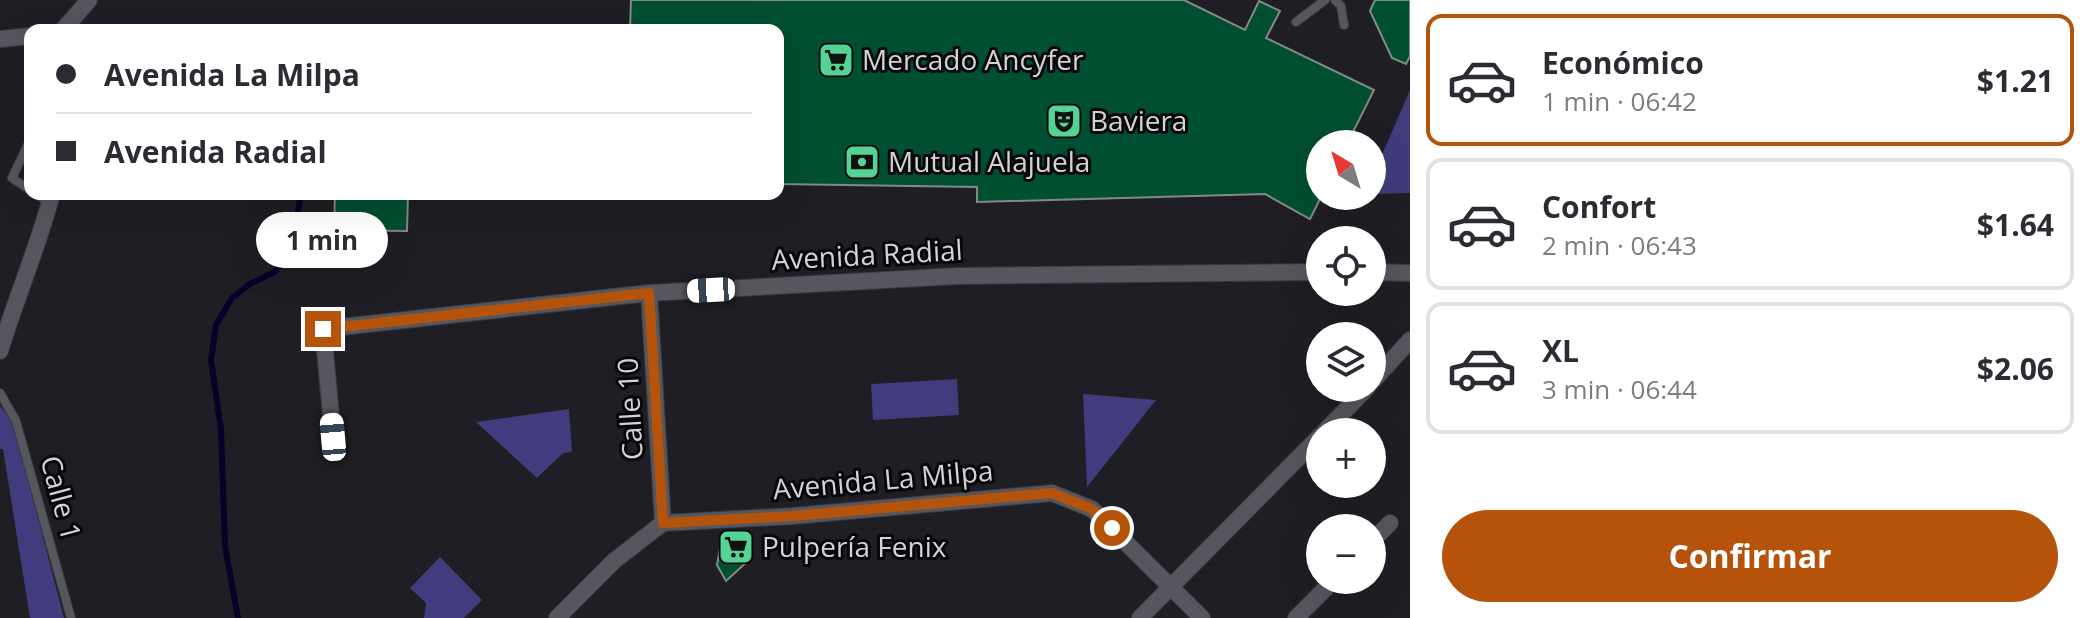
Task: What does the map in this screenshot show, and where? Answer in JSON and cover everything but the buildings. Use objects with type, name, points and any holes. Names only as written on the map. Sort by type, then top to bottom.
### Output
[{"type":"street","points":[[68,24],[89,0]]},
{"type":"street","points":[[0,39],[24,37]]},
{"type":"street","points":[[0,351],[45,200]]},
{"type":"street","name":"Avenida Radial","points":[[333,437],[323,329],[649,293],[958,276],[1306,272]]},
{"type":"street","points":[[1386,272],[1410,273]]},
{"type":"street","name":"Calle 10","points":[[649,293],[663,523]]},
{"type":"street","points":[[1386,367],[1410,340]]},
{"type":"street","points":[[1338,418],[1353,402]]},
{"type":"street","points":[[1140,618],[1306,450]]},
{"type":"street","name":"Avenida La Milpa","points":[[663,523],[793,516],[1052,493],[1092,509],[1202,618]]},
{"type":"street","points":[[557,618],[614,561],[663,523]]},
{"type":"street","points":[[1386,527],[1390,523]]},
{"type":"street","points":[[1296,618],[1320,594]]},
{"type":"lane","points":[[1296,22],[1325,0]]},
{"type":"lane","points":[[1335,0],[1341,6],[1344,25]]},
{"type":"lane","points":[[24,153],[12,178],[24,186]]},
{"type":"lane","name":"Calle 1","points":[[0,393],[16,421],[71,618]]},
{"type":"shaded area","points":[[1410,90],[1410,193],[1386,194],[1386,146]]},
{"type":"shaded area","points":[[957,379],[959,415],[873,420],[871,384]]},
{"type":"shaded area","points":[[1083,394],[1156,400],[1087,487]]},
{"type":"shaded area","points":[[0,406],[13,422],[64,618],[30,618],[3,449],[0,449]]},
{"type":"shaded area","points":[[569,409],[572,452],[563,453],[537,478],[476,422]]},
{"type":"shaded area","points":[[440,557],[482,600],[464,618],[424,618],[426,603],[410,588]]},
{"type":"waterway","points":[[238,618],[225,546],[221,429],[211,360],[216,325],[232,298],[250,284],[276,271],[292,245],[300,200]]},
{"type":"place","name":"Mercado Ancyfer","points":[[836,60]]},
{"type":"place","name":"Baviera","points":[[1064,121]]},
{"type":"place","name":"Mutual Alajuela","points":[[862,162]]},
{"type":"place","name":"Pulpería Fenix","points":[[736,547]]},
{"type":"route","points":[[323,329],[649,293],[663,523],[793,516],[1052,493],[1092,509],[1112,528]]}]
